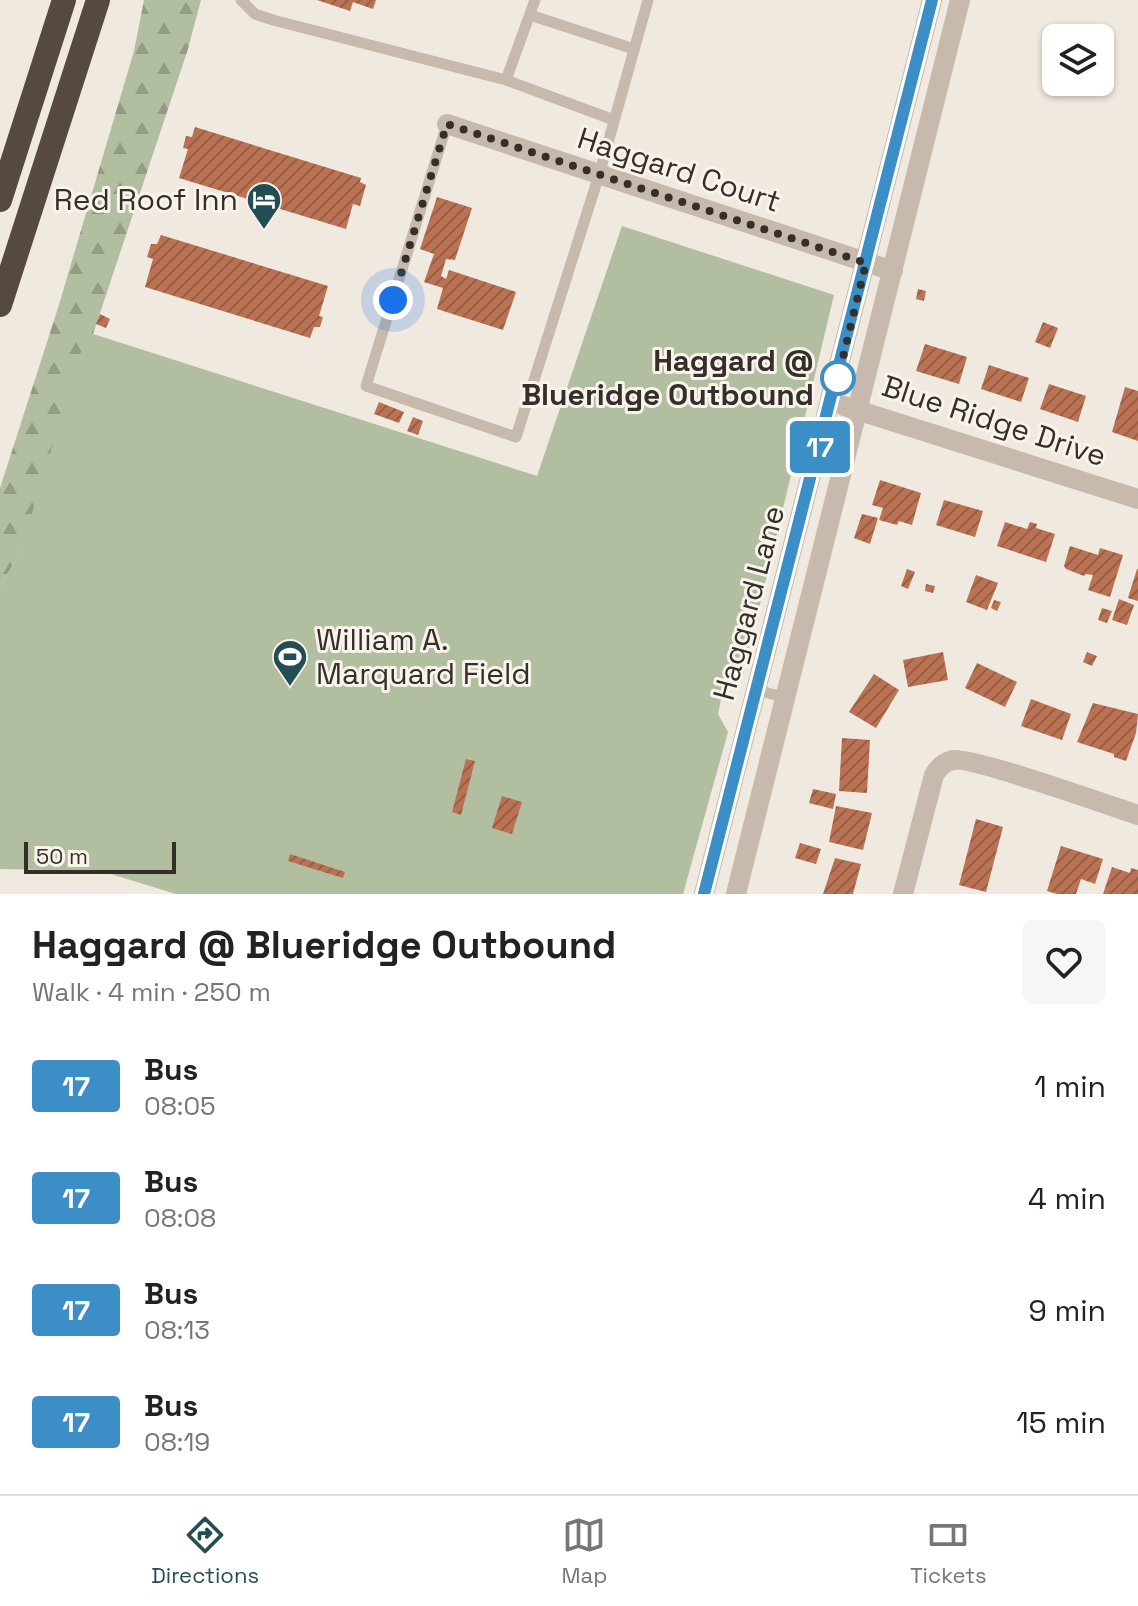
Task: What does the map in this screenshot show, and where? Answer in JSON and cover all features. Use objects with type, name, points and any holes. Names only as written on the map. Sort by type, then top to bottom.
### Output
[{"type":"highway","points":[[0,200],[64,0]]},
{"type":"highway","points":[[0,305],[98,0]]},
{"type":"street","name":"Haggard Lane","points":[[704,894],[932,0]]},
{"type":"street","name":"Haggard Lane","points":[[736,894],[960,0]]},
{"type":"street","name":"Haggard Court","points":[[447,124],[893,271]]},
{"type":"street","name":"Blue Ridge Drive","points":[[831,404],[858,409],[1138,499]]},
{"type":"street","points":[[903,894],[934,775],[953,760],[990,768],[1138,815]]},
{"type":"lane","points":[[241,0],[255,14],[273,20],[506,80],[614,120]]},
{"type":"lane","points":[[506,80],[535,0]]},
{"type":"lane","points":[[447,124],[366,386],[516,437],[599,175],[648,0]]},
{"type":"lane","points":[[530,15],[634,49]]},
{"type":"lane","points":[[913,77],[940,84]]},
{"type":"lane","points":[[800,525],[827,532]]},
{"type":"lane","points":[[757,690],[786,698]]},
{"type":"green space","points":[[144,0],[201,0],[188,49],[19,556],[0,585],[0,488],[58,308],[134,51]]},
{"type":"green space","points":[[622,226],[834,295],[742,680],[723,690],[718,714],[728,732],[683,894],[176,894],[101,871],[0,869],[0,585],[19,556],[87,332],[537,476]]},
{"type":"building","points":[[317,0],[376,0],[373,9],[353,2],[350,11]]},
{"type":"building","points":[[195,127],[361,178],[360,182],[366,185],[360,206],[353,204],[346,229],[179,178],[188,149],[183,148],[186,136],[192,137]]},
{"type":"building","points":[[437,197],[472,208],[455,260],[446,259],[441,276],[446,279],[449,270],[516,292],[503,330],[437,309],[443,288],[424,282],[434,254],[420,249]]},
{"type":"building","points":[[161,235],[328,286],[319,316],[323,317],[320,327],[314,327],[310,338],[145,287],[153,259],[147,257],[151,244],[157,244]]},
{"type":"building","points":[[918,289],[926,291],[924,301],[916,299]]},
{"type":"building","points":[[100,314],[110,319],[106,328],[96,324]]},
{"type":"building","points":[[1043,322],[1058,328],[1050,348],[1035,342]]},
{"type":"building","points":[[925,344],[967,357],[959,384],[916,371]]},
{"type":"building","points":[[989,365],[1029,378],[1021,402],[981,389]]},
{"type":"building","points":[[1049,384],[1086,396],[1078,422],[1040,409]]},
{"type":"building","points":[[1125,387],[1138,391],[1138,441],[1112,432]]},
{"type":"building","points":[[379,402],[404,412],[399,423],[374,414]]},
{"type":"building","points":[[413,417],[423,421],[418,435],[407,431]]},
{"type":"building","points":[[880,480],[921,493],[912,525],[879,520],[883,508],[872,505]]},
{"type":"building","points":[[944,500],[983,511],[975,537],[936,525]]},
{"type":"building","points":[[862,514],[878,518],[870,544],[854,538]]},
{"type":"building","points":[[1005,522],[1027,529],[1030,522],[1037,524],[1036,528],[1055,534],[1046,562],[997,546]]},
{"type":"building","points":[[1070,546],[1098,555],[1100,548],[1123,555],[1110,597],[1088,590],[1093,575],[1084,576],[1066,569],[1064,566]]},
{"type":"building","points":[[907,569],[915,572],[908,589],[901,586]]},
{"type":"building","points":[[1138,569],[1138,601],[1128,598]]},
{"type":"building","points":[[976,575],[998,583],[987,610],[966,602]]},
{"type":"building","points":[[926,584],[935,586],[933,593],[925,591]]},
{"type":"building","points":[[1119,599],[1134,605],[1127,625],[1112,620]]},
{"type":"building","points":[[994,600],[1001,602],[997,611],[991,608]]},
{"type":"building","points":[[1102,608],[1112,611],[1107,623],[1098,620]]},
{"type":"building","points":[[943,652],[948,680],[908,687],[903,660]]},
{"type":"building","points":[[1087,652],[1097,656],[1092,666],[1083,662]]},
{"type":"building","points":[[977,663],[1017,682],[1005,707],[965,688]]},
{"type":"building","points":[[874,674],[899,690],[876,728],[849,712]]},
{"type":"building","points":[[1031,699],[1071,714],[1062,740],[1021,726]]},
{"type":"building","points":[[1093,703],[1138,714],[1136,733],[1126,761],[1077,742]]},
{"type":"building","points":[[842,738],[870,740],[867,793],[839,791]]},
{"type":"building","points":[[466,759],[475,761],[461,815],[452,812]]},
{"type":"building","points":[[813,789],[836,794],[833,809],[809,803]]},
{"type":"building","points":[[502,796],[522,802],[512,834],[492,828]]},
{"type":"building","points":[[836,806],[872,813],[863,850],[829,842]]},
{"type":"building","points":[[976,819],[1003,827],[986,892],[959,885]]},
{"type":"building","points":[[800,843],[821,849],[816,864],[795,858]]},
{"type":"building","points":[[1061,846],[1103,859],[1095,884],[1081,879],[1076,894],[1047,891]]},
{"type":"building","points":[[290,854],[345,872],[343,878],[288,861]]},
{"type":"building","points":[[835,858],[861,864],[853,894],[823,894]]},
{"type":"building","points":[[1112,867],[1130,873],[1131,868],[1138,870],[1138,894],[1103,894]]},
{"type":"bus line","name":"17","points":[[704,894],[932,0]]},
{"type":"place","name":"Red Roof Inn","points":[[264,231]]},
{"type":"place","name":"Haggard @ Blueridge Outbound","points":[[838,378]]},
{"type":"place","name":"William A. Marquard Field","points":[[290,688]]},
{"type":"route","points":[[393,300],[447,124],[866,263],[838,378]]}]
